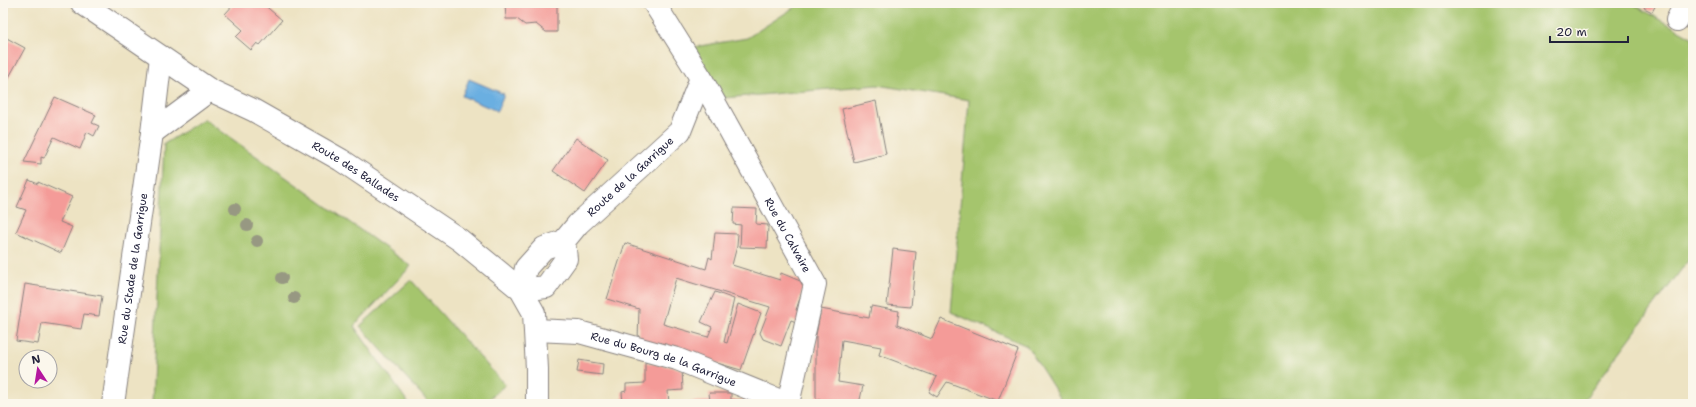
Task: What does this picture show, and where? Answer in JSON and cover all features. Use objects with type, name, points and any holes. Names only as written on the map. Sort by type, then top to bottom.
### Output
[{"type":"street","name":"Route des Ballades","points":[[82,3],[210,90],[254,110],[341,160],[460,240],[521,290],[534,313],[537,404]]},
{"type":"street","points":[[654,3],[702,78]]},
{"type":"street","name":"Rue du Stade de la Garrigue","points":[[113,404],[152,133],[161,57]]},
{"type":"street","name":"Route de la Garrigue","points":[[521,290],[546,288],[566,259],[564,241],[578,224],[680,131],[702,78]]},
{"type":"street","name":"Rue du Calvaire","points":[[702,78],[815,284],[788,404]]},
{"type":"street","points":[[152,133],[210,90]]},
{"type":"street","name":"Rue du Bourg de la Garrigue","points":[[535,330],[580,332],[677,359],[788,404]]},
{"type":"green space","points":[[801,3],[1631,3],[1693,38],[1693,254],[1581,404],[1064,404],[1027,346],[951,312],[969,100],[877,85],[724,98],[694,47],[747,38]]},
{"type":"green space","points":[[204,119],[411,266],[354,326],[409,404],[152,404],[164,144]]},
{"type":"green space","points":[[411,280],[505,385],[483,404],[430,404],[360,326]]},
{"type":"water","points":[[469,79],[504,94],[497,111],[462,96]]},
{"type":"building","points":[[235,3],[262,3],[282,20],[260,45],[257,43],[251,50],[236,37],[243,30],[225,14]]},
{"type":"building","points":[[505,3],[557,3],[557,32],[546,32],[536,24],[525,25],[517,19],[506,19]]},
{"type":"building","points":[[1647,3],[1657,3],[1652,12],[1644,8]]},
{"type":"building","points":[[3,36],[25,48],[8,79],[3,76]]},
{"type":"building","points":[[55,97],[96,115],[92,123],[99,126],[94,136],[87,132],[80,149],[54,137],[44,158],[41,157],[41,164],[24,162]]},
{"type":"building","points":[[876,101],[886,154],[854,162],[842,109]]},
{"type":"building","points":[[576,138],[608,160],[585,193],[553,171]]},
{"type":"building","points":[[29,180],[38,184],[38,182],[72,197],[60,222],[72,227],[61,253],[16,232],[26,210],[17,207]]},
{"type":"building","points":[[734,208],[757,209],[756,224],[768,225],[767,248],[740,247],[741,225],[733,224]]},
{"type":"building","points":[[715,233],[738,234],[737,246],[732,265],[780,280],[781,273],[805,283],[796,310],[803,313],[801,324],[791,320],[781,346],[763,339],[760,333],[770,307],[676,278],[663,324],[708,337],[712,327],[701,322],[715,292],[734,299],[724,342],[727,343],[738,304],[761,313],[741,370],[638,340],[639,309],[607,299],[625,243],[706,269],[709,257],[712,259]]},
{"type":"building","points":[[893,249],[916,252],[911,307],[887,305]]},
{"type":"building","points":[[25,284],[102,296],[99,316],[84,314],[81,329],[42,323],[38,344],[16,341]]},
{"type":"building","points":[[871,306],[899,311],[897,325],[932,339],[941,319],[1018,350],[998,401],[947,382],[937,397],[929,392],[937,377],[879,355],[881,347],[842,340],[838,382],[863,386],[859,404],[838,404],[816,398],[816,335],[821,309],[869,318]]},
{"type":"building","points":[[579,360],[603,364],[602,375],[577,372]]},
{"type":"building","points":[[645,362],[682,369],[683,390],[668,391],[669,404],[623,404],[622,392],[626,391],[626,384],[645,383]]},
{"type":"building","points":[[709,393],[731,393],[731,400],[748,400],[748,404],[690,404],[690,402],[710,401]]}]
